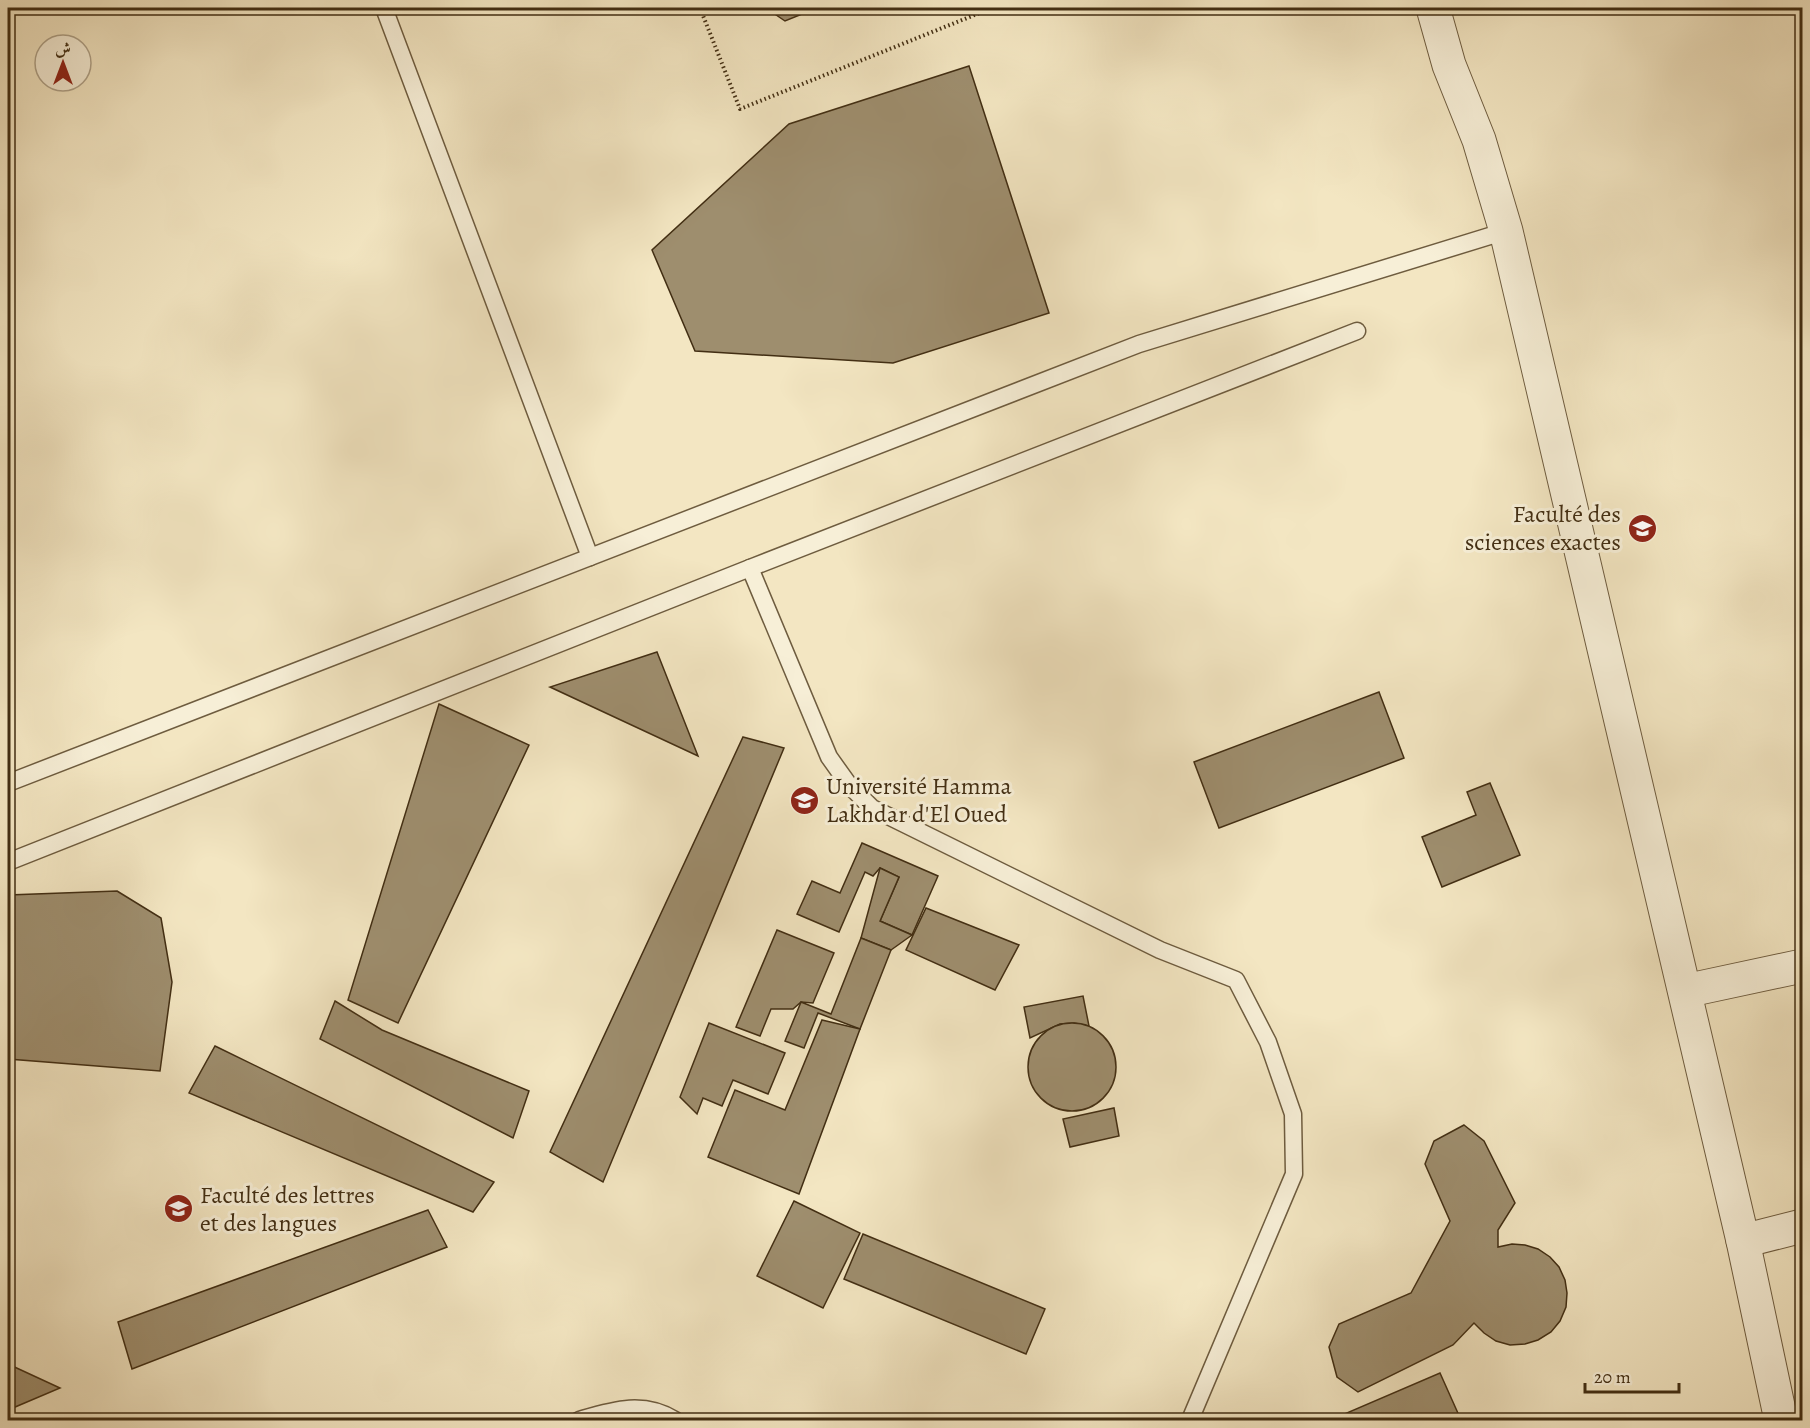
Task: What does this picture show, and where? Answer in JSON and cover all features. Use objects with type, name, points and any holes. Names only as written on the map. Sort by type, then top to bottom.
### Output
[{"type":"street","points":[[1410,8],[1449,65]]},
{"type":"street","points":[[1433,8],[1449,65],[1479,140],[1506,231],[1743,1241],[1780,1420]]},
{"type":"street","points":[[1685,991],[1803,966]]},
{"type":"street","points":[[1743,1241],[1803,1226]]},
{"type":"lane","points":[[384,8],[590,557]]},
{"type":"lane","points":[[8,783],[1139,344],[1506,231]]},
{"type":"lane","points":[[8,862],[1357,331]]},
{"type":"lane","points":[[750,568],[829,757],[849,785],[872,808],[1160,950],[1236,980],[1268,1042],[1293,1114],[1294,1174],[1190,1420]]},
{"type":"lane","points":[[579,1420],[632,1407],[661,1412],[675,1420]]},
{"type":"path","points":[[700,8],[740,108],[992,8]]},
{"type":"building","points":[[766,8],[817,8],[785,21]]},
{"type":"building","points":[[969,66],[1049,313],[893,363],[695,351],[652,250],[789,124]]},
{"type":"building","points":[[657,652],[698,756],[550,687]]},
{"type":"building","points":[[1379,692],[1404,758],[1219,828],[1194,762]]},
{"type":"building","points":[[439,704],[529,745],[398,1023],[348,1000]]},
{"type":"building","points":[[743,737],[784,748],[603,1182],[550,1152]]},
{"type":"building","points":[[1490,783],[1520,855],[1442,887],[1422,837],[1476,815],[1467,792]]},
{"type":"building","points":[[862,843],[938,876],[912,935],[880,921],[899,877],[880,868],[873,876],[865,872],[839,932],[797,914],[812,881],[840,893]]},
{"type":"building","points":[[880,868],[899,877],[880,921],[912,935],[891,950],[861,938]]},
{"type":"building","points":[[117,891],[161,918],[172,982],[160,1071],[8,1059],[8,895]]},
{"type":"building","points":[[926,908],[1019,945],[995,990],[906,950]]},
{"type":"building","points":[[777,930],[834,953],[813,1003],[801,1002],[793,1009],[771,1009],[760,1036],[736,1027]]},
{"type":"building","points":[[861,938],[891,950],[860,1029],[818,1013],[804,1048],[785,1041],[801,1002],[831,1014]]},
{"type":"building","points":[[1083,996],[1089,1026],[1074,1023],[1060,1024],[1030,1038],[1024,1007]]},
{"type":"building","points":[[335,1001],[382,1030],[529,1091],[513,1138],[320,1039]]},
{"type":"building","points":[[822,1020],[860,1029],[799,1194],[708,1157],[735,1090],[785,1110]]},
{"type":"building","points":[[709,1023],[785,1053],[768,1094],[733,1080],[722,1106],[703,1098],[697,1114],[680,1097]]},
{"type":"building","points":[[1072,1023],[1097,1030],[1109,1042],[1116,1067],[1109,1092],[1097,1104],[1072,1111],[1047,1104],[1035,1092],[1028,1067],[1035,1042],[1047,1030]]},
{"type":"building","points":[[215,1046],[494,1182],[473,1212],[189,1093]]},
{"type":"building","points":[[1114,1108],[1119,1136],[1070,1147],[1063,1119]]},
{"type":"building","points":[[1464,1125],[1484,1141],[1515,1203],[1498,1230],[1498,1247],[1512,1244],[1525,1245],[1538,1249],[1550,1257],[1559,1267],[1565,1280],[1566,1307],[1560,1321],[1551,1332],[1538,1340],[1525,1344],[1510,1345],[1496,1341],[1474,1323],[1453,1345],[1358,1392],[1337,1377],[1329,1347],[1339,1324],[1411,1293],[1450,1221],[1425,1164],[1434,1141]]},
{"type":"building","points":[[794,1201],[860,1233],[823,1308],[757,1276]]},
{"type":"building","points":[[428,1210],[447,1247],[132,1369],[118,1322]]},
{"type":"building","points":[[863,1234],[1045,1309],[1026,1354],[844,1279]]},
{"type":"building","points":[[8,1364],[60,1388],[8,1410]]},
{"type":"building","points":[[1440,1373],[1461,1420],[1345,1420],[1342,1415]]},
{"type":"place","name":"Faculté des sciences exactes","points":[[1642,528]]},
{"type":"place","name":"Université Hamma Lakhdar d'El Oued","points":[[805,800]]},
{"type":"place","name":"Faculté des lettres et des langues","points":[[179,1209]]}]
